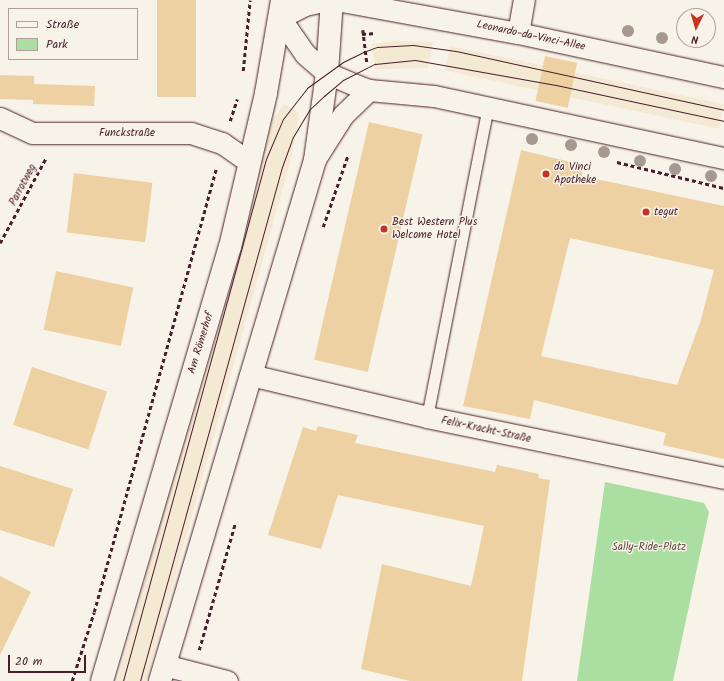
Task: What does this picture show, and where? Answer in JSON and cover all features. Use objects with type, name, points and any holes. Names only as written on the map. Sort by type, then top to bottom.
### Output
[{"type":"main road","points":[[162,673],[314,160],[327,73],[332,0]]},
{"type":"main road","name":"Am Römerhof","points":[[102,681],[230,247],[266,93],[281,9]]},
{"type":"street","points":[[328,0],[281,9],[305,54],[327,73],[369,90],[414,93],[488,107],[724,158]]},
{"type":"street","name":"Leonardo-da-Vinci-Allee","points":[[336,0],[518,33],[724,77]]},
{"type":"street","points":[[518,33],[524,0]]},
{"type":"street","points":[[314,160],[343,115],[369,90]]},
{"type":"street","name":"Funckstraße","points":[[0,118],[32,132],[60,134],[191,133],[222,144],[249,162]]},
{"type":"street","name":"Felix-Kracht-Straße","points":[[250,375],[426,417],[724,478]]},
{"type":"street","points":[[162,673],[227,681]]},
{"type":"lane","points":[[426,417],[488,107]]},
{"type":"path","points":[[243,73],[250,0]]},
{"type":"path","points":[[72,681],[94,612],[200,235],[222,144],[239,95]]},
{"type":"path","name":"Parrotweg","points":[[0,243],[60,134]]},
{"type":"shaded area","points":[[396,41],[433,42],[428,68],[375,69],[372,44]]},
{"type":"shaded area","points":[[450,46],[724,104],[719,129],[445,70]]},
{"type":"shaded area","points":[[284,104],[299,113],[293,151],[146,681],[117,681],[259,167],[273,120]]},
{"type":"green space","name":"Sally-Ride-Platz","points":[[605,482],[704,503],[709,512],[673,681],[577,681]]},
{"type":"building","points":[[157,0],[196,0],[196,97],[157,97]]},
{"type":"building","points":[[545,56],[577,63],[568,108],[535,101]]},
{"type":"building","points":[[0,75],[34,76],[34,84],[95,86],[94,106],[33,104],[33,100],[0,99]]},
{"type":"building","points":[[369,122],[423,134],[368,372],[314,360]]},
{"type":"building","points":[[521,150],[583,165],[582,176],[724,206],[724,459],[663,445],[666,433],[534,400],[530,419],[463,406]],"holes":[[[570,238],[714,270],[700,323],[677,385],[541,356]]]},
{"type":"building","points":[[74,173],[152,183],[145,242],[67,233]]},
{"type":"building","points":[[56,271],[133,287],[121,346],[44,330]]},
{"type":"building","points":[[32,367],[107,391],[88,449],[13,425]]},
{"type":"building","points":[[318,426],[358,435],[355,443],[495,472],[497,465],[539,474],[538,478],[550,480],[522,681],[410,681],[361,669],[382,564],[471,586],[484,526],[338,495],[321,549],[268,535],[303,427],[316,431]]},
{"type":"building","points":[[0,466],[73,489],[54,547],[0,530]]},
{"type":"building","points":[[0,576],[31,592],[0,655]]},
{"type":"tram line","points":[[123,681],[266,159],[283,119],[307,88],[343,62],[366,51],[377,47],[413,45],[456,51],[724,110]]},
{"type":"tram line","points":[[140,681],[282,167],[293,137],[309,110],[343,80],[375,64],[415,60],[556,85],[724,121]]},
{"type":"place","name":"da Vinci Apotheke","points":[[546,174]]},
{"type":"place","name":"tegut","points":[[646,212]]},
{"type":"place","name":"Best Western Plus Welcome Hotel","points":[[384,229]]}]
